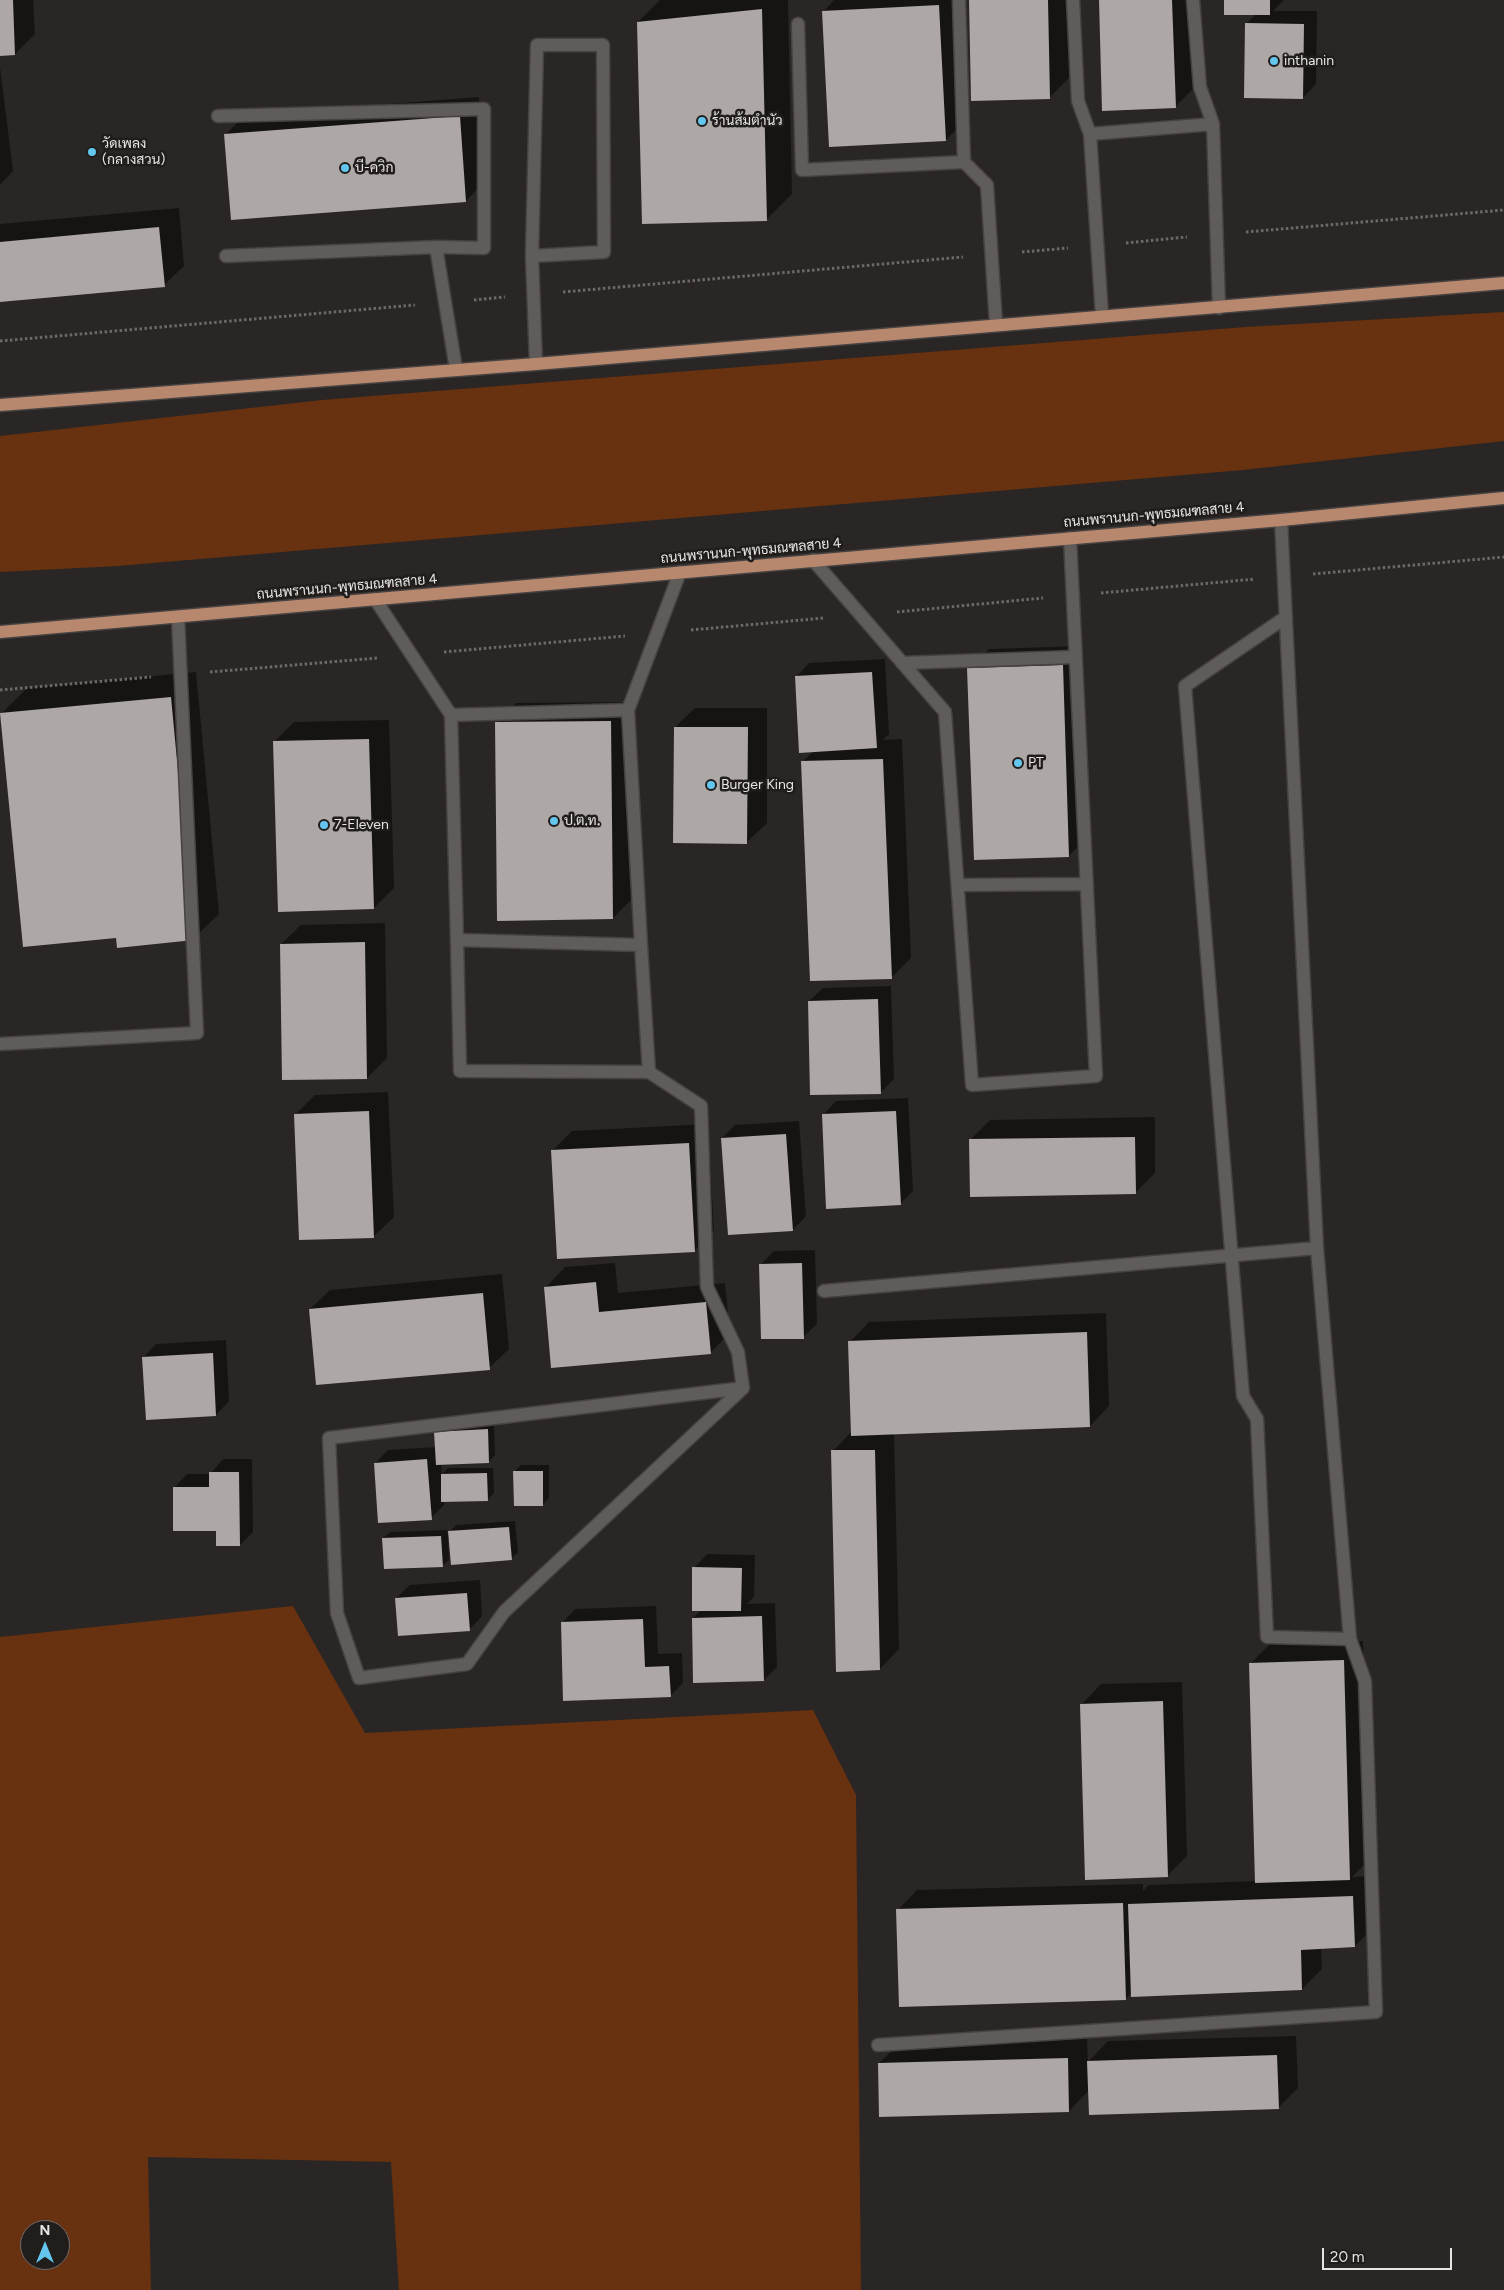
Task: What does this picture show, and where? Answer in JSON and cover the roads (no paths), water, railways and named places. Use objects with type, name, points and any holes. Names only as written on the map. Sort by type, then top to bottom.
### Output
[{"type":"main road","points":[[0,405],[536,364],[996,324],[1219,308],[1504,283]]},
{"type":"main road","name":"ถนนพรานนก-พุทธมณฑลสาย 4","points":[[0,632],[1281,520],[1504,498]]},
{"type":"street","points":[[959,0],[964,162],[986,185],[996,324]]},
{"type":"street","points":[[1073,0],[1078,101],[1090,134],[1102,316]]},
{"type":"street","points":[[1193,0],[1200,87],[1213,124],[1219,308]]},
{"type":"street","points":[[798,24],[802,170],[964,162]]},
{"type":"street","points":[[532,256],[604,252],[603,45],[537,45],[532,256],[536,364]]},
{"type":"street","points":[[218,116],[484,109],[484,248],[436,247],[226,256]]},
{"type":"street","points":[[1090,134],[1213,124]]},
{"type":"street","points":[[436,247],[456,369]]},
{"type":"street","points":[[878,2045],[1376,2012],[1364,1680],[1350,1639],[1317,1248],[1281,520]]},
{"type":"street","points":[[813,560],[945,712],[972,1085],[1096,1076],[1070,538]]},
{"type":"street","points":[[649,1072],[628,710],[680,572]]},
{"type":"street","points":[[375,599],[451,714],[460,1071],[649,1072],[701,1106],[707,1287],[738,1352],[742,1388]]},
{"type":"street","points":[[0,1044],[197,1033],[178,617]]},
{"type":"street","points":[[1286,617],[1185,686],[1242,1396],[1257,1419],[1266,1636],[1350,1639]]},
{"type":"street","points":[[902,662],[1075,657]]},
{"type":"street","points":[[451,714],[628,710]]},
{"type":"street","points":[[958,886],[1087,884]]},
{"type":"street","points":[[457,940],[641,945]]},
{"type":"street","points":[[824,1291],[1317,1248]]},
{"type":"street","points":[[742,1388],[504,1612],[468,1664],[359,1678],[337,1614],[329,1438],[742,1388]]},
{"type":"place","name":"inthanin","points":[[1274,61]]},
{"type":"place","name":"ร้านส้มตำนัว","points":[[702,121]]},
{"type":"place","name":"วัดเพลง (กลางสวน)","points":[[92,152]]},
{"type":"place","name":"บี-ควิก","points":[[345,168]]},
{"type":"place","name":"PT","points":[[1018,763]]},
{"type":"place","name":"Burger King","points":[[711,785]]},
{"type":"place","name":"ป.ต.ท.","points":[[554,821]]},
{"type":"place","name":"7-Eleven","points":[[324,825]]}]
